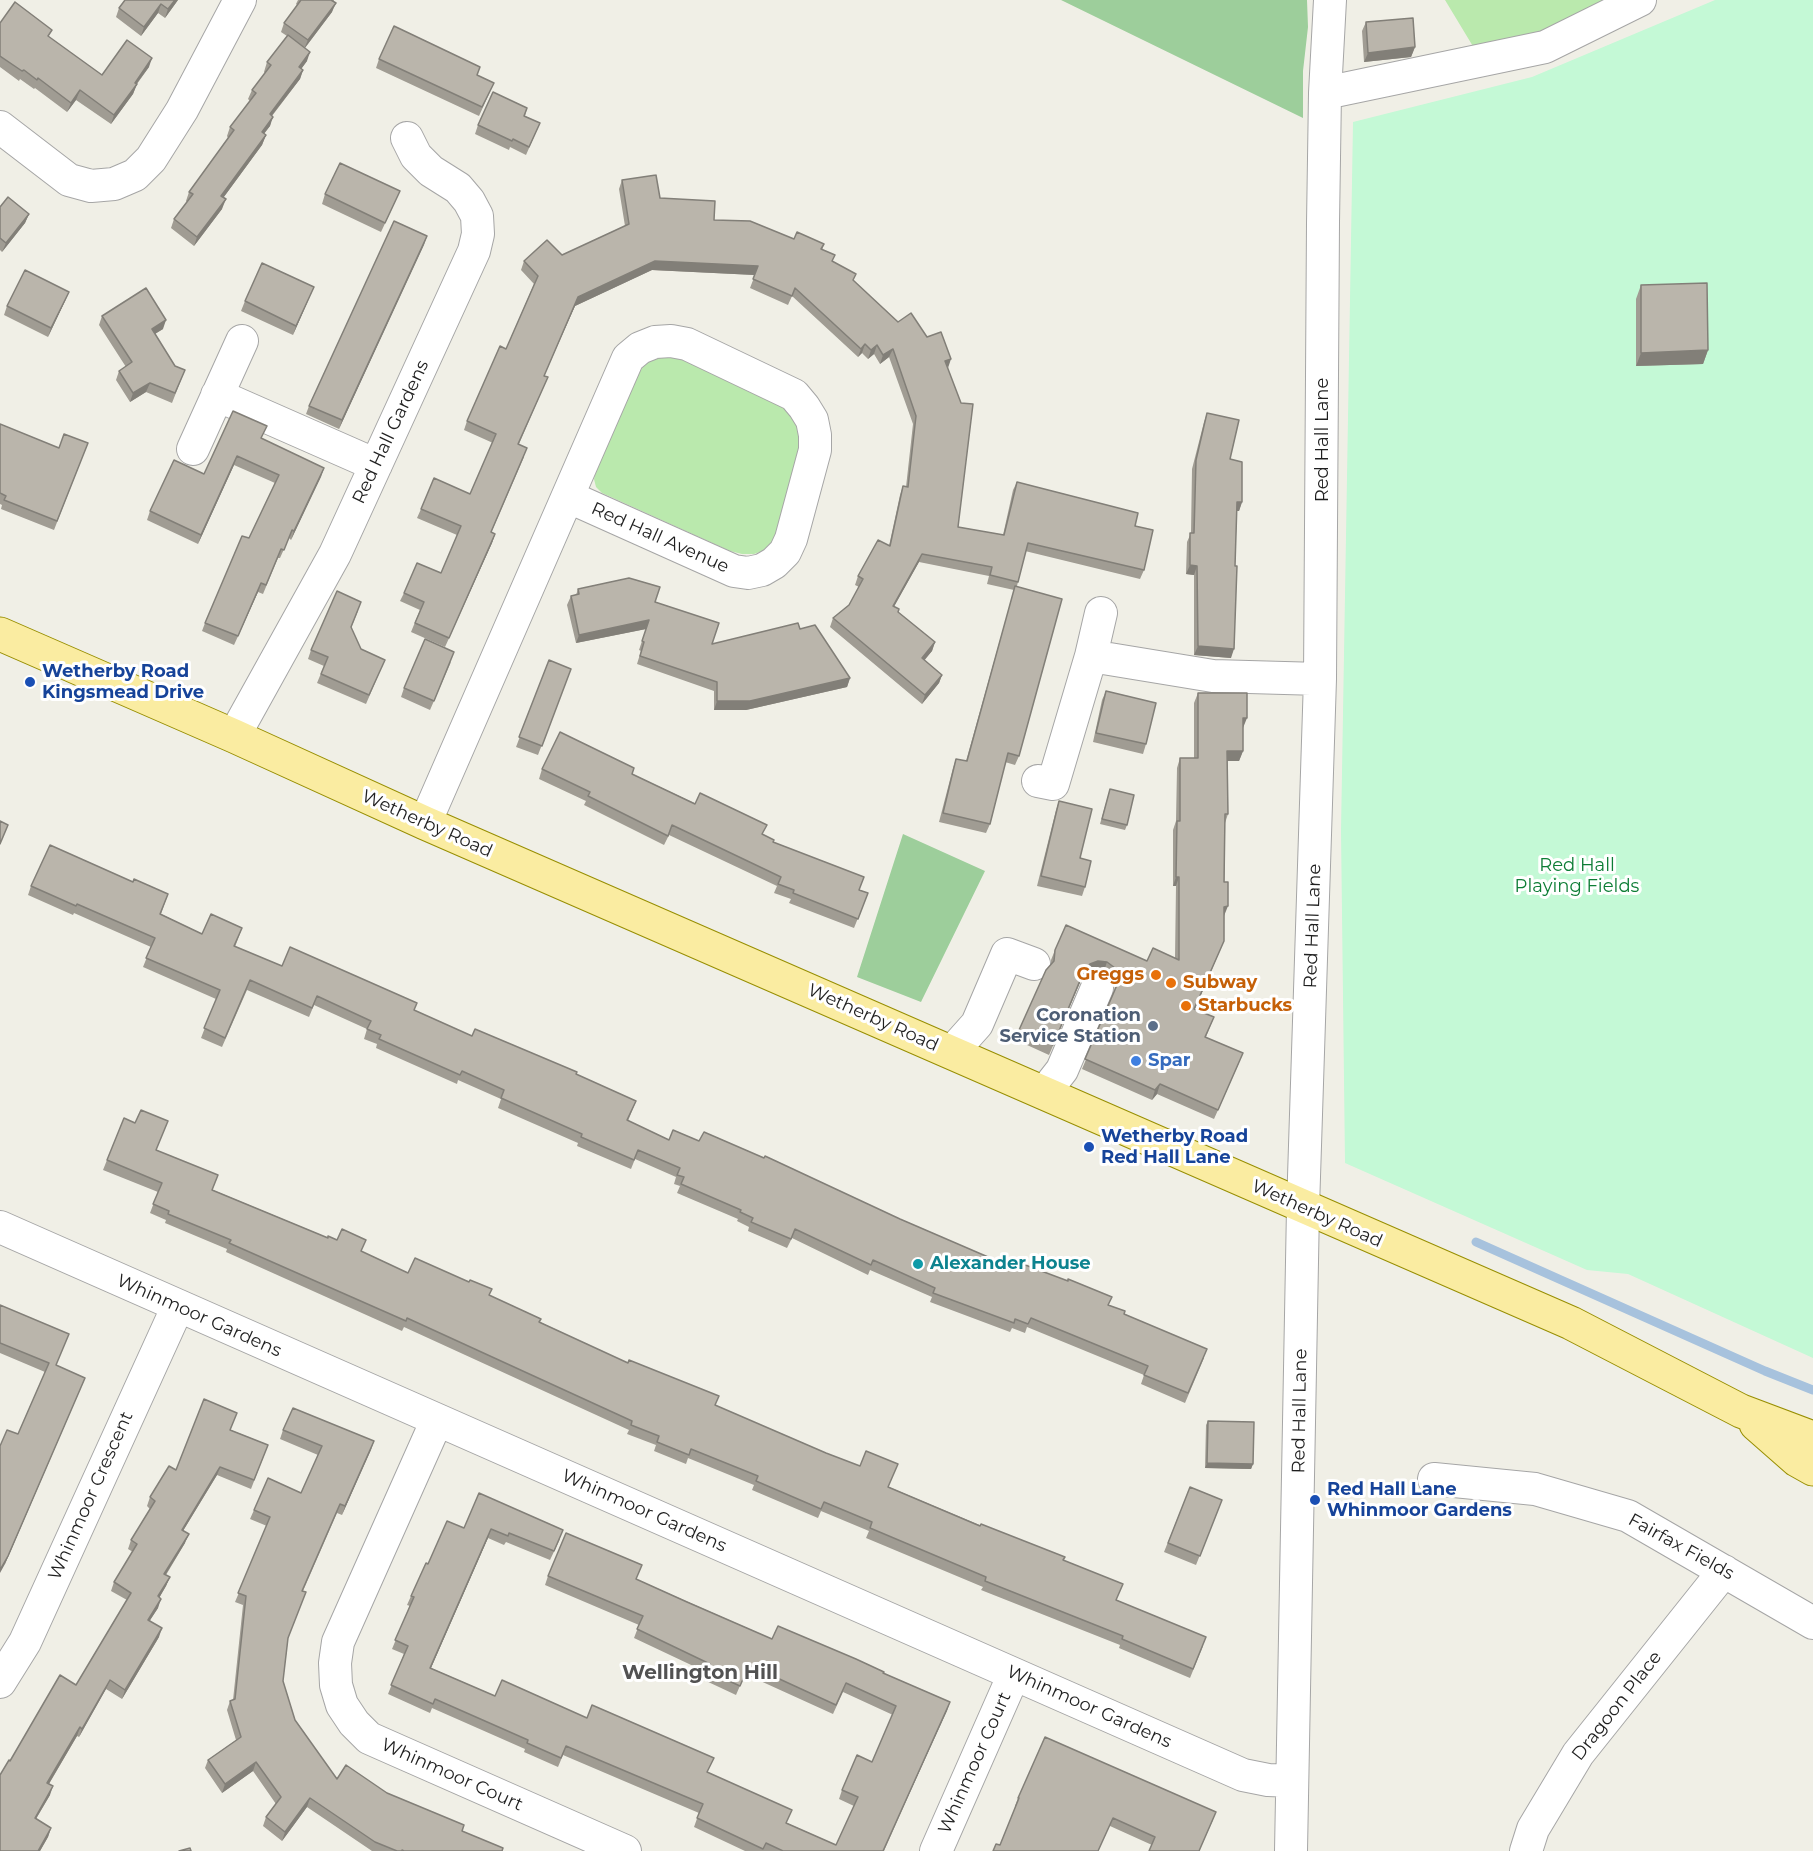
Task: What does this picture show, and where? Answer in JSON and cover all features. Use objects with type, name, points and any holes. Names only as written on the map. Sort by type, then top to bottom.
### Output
[{"type":"main road","name":"Wetherby Road","points":[[0,634],[234,736],[425,823],[1571,1323],[1741,1411],[1813,1438]]},
{"type":"main road","name":"Wetherby Road","points":[[1741,1411],[1797,1460],[1813,1469]]},
{"type":"street","points":[[0,127],[69,180],[91,186],[114,184],[135,175],[151,159],[182,110],[240,0]]},
{"type":"street","name":"Red Hall Lane","points":[[1291,1851],[1303,1208],[1320,679],[1325,93],[1330,0]]},
{"type":"street","points":[[1325,93],[1545,47],[1640,0]]},
{"type":"street","name":"Red Hall Gardens","points":[[234,736],[335,554],[474,251],[478,234],[477,216],[469,201],[458,188],[431,171],[416,156],[407,138]]},
{"type":"street","name":"Red Hall Avenue","points":[[425,823],[628,358],[640,348],[655,342],[671,340],[687,344],[794,395],[812,420],[816,435],[815,450],[791,539],[785,552],[774,563],[762,570],[748,573],[734,571],[569,497]]},
{"type":"street","points":[[193,449],[242,341]]},
{"type":"street","points":[[217,395],[376,465]]},
{"type":"street","points":[[1038,781],[1053,784],[1091,656],[1101,613]]},
{"type":"street","points":[[1091,656],[1213,676],[1320,679]]},
{"type":"street","points":[[951,1052],[977,1024],[1007,954],[1034,964]]},
{"type":"street","points":[[1044,1093],[1062,1070],[1097,988]]},
{"type":"street","points":[[1076,1037],[1085,1058],[1078,1081],[1085,1111]]},
{"type":"street","name":"Whinmoor Gardens","points":[[0,1227],[1243,1775],[1268,1780],[1292,1781]]},
{"type":"street","name":"Whinmoor Crescent","points":[[0,1682],[25,1642],[178,1306]]},
{"type":"street","name":"Whinmoor Court","points":[[437,1420],[338,1642],[334,1664],[336,1685],[342,1705],[354,1723],[369,1738],[625,1851]]},
{"type":"street","name":"Fairfax Fields","points":[[1434,1479],[1535,1489],[1628,1516],[1813,1623]]},
{"type":"street","name":"Dragoon Place","points":[[1526,1851],[1533,1828],[1578,1754],[1724,1571]]},
{"type":"street","name":"Whinmoor Court","points":[[936,1851],[1014,1674]]},
{"type":"green space","points":[[1061,0],[1307,0],[1308,27],[1303,71],[1303,118]]},
{"type":"green space","points":[[1445,0],[1613,0],[1532,41],[1477,53]]},
{"type":"green space","name":"Red Hall Playing Fields","points":[[1715,0],[1813,0],[1813,1358],[1628,1274],[1587,1270],[1345,1163],[1341,831],[1353,122],[1532,77]]},
{"type":"green space","points":[[678,354],[787,405],[796,417],[802,445],[774,543],[765,550],[754,554],[730,551],[602,493],[596,487],[595,474],[640,371],[656,356]]},
{"type":"green space","points":[[903,834],[985,871],[921,1002],[857,977]]},
{"type":"building","points":[[125,0],[175,0],[168,9],[161,4],[144,27],[119,8]]},
{"type":"building","points":[[301,0],[331,0],[336,3],[308,40],[284,23]]},
{"type":"building","points":[[15,2],[52,30],[48,36],[102,75],[127,40],[152,58],[135,83],[137,84],[114,115],[80,90],[71,103],[38,78],[37,80],[0,56],[0,23]]},
{"type":"building","points":[[1413,18],[1415,47],[1368,53],[1366,22]]},
{"type":"building","points":[[394,26],[480,67],[477,75],[494,83],[482,107],[379,59]]},
{"type":"building","points":[[288,35],[310,52],[299,67],[303,70],[270,114],[273,117],[262,132],[266,135],[221,196],[226,199],[197,237],[174,219],[193,194],[189,192],[234,130],[230,127],[256,93],[252,90],[271,65],[267,62]]},
{"type":"building","points":[[493,92],[527,108],[524,116],[540,123],[529,147],[478,125]]},
{"type":"building","points":[[340,163],[400,191],[385,223],[325,194]]},
{"type":"building","points":[[656,175],[660,198],[715,201],[714,220],[750,221],[794,239],[797,232],[824,244],[821,249],[835,255],[832,261],[856,274],[853,280],[898,322],[911,313],[927,337],[941,332],[951,359],[945,361],[961,403],[973,404],[958,527],[1004,535],[1017,482],[1138,513],[1135,526],[1153,530],[1144,570],[1028,543],[1018,582],[990,575],[992,567],[922,554],[893,606],[935,642],[922,658],[942,675],[925,695],[833,618],[849,605],[863,579],[858,576],[878,540],[890,546],[903,486],[908,487],[916,416],[893,349],[883,355],[877,345],[871,350],[865,344],[861,349],[795,288],[792,296],[753,279],[758,266],[655,261],[578,297],[544,376],[548,377],[518,444],[527,448],[491,532],[495,534],[449,638],[415,623],[424,602],[404,593],[417,563],[441,573],[461,526],[421,509],[434,478],[470,494],[496,434],[467,421],[500,346],[506,349],[538,276],[524,261],[547,240],[562,255],[629,224],[622,180]]},
{"type":"building","points":[[8,197],[29,214],[6,243],[0,238],[0,207]]},
{"type":"building","points":[[394,221],[427,236],[342,420],[309,406]]},
{"type":"building","points":[[262,263],[314,287],[296,326],[245,301]]},
{"type":"building","points":[[25,270],[69,292],[51,328],[7,306]]},
{"type":"building","points":[[1707,283],[1708,350],[1641,353],[1641,285]]},
{"type":"building","points":[[146,288],[166,320],[152,329],[175,366],[185,370],[175,393],[150,383],[133,393],[119,371],[132,362],[102,316]]},
{"type":"building","points":[[233,411],[267,426],[261,438],[324,468],[284,550],[281,549],[266,585],[261,583],[238,636],[205,623],[242,536],[249,538],[279,475],[237,456],[201,535],[150,511],[174,460],[204,474]]},
{"type":"building","points":[[1207,413],[1239,420],[1230,459],[1242,462],[1242,502],[1237,502],[1234,649],[1198,646],[1197,566],[1190,565],[1190,533],[1194,533],[1196,460]]},
{"type":"building","points":[[0,424],[59,448],[64,434],[88,443],[57,521],[4,500],[6,496],[0,493]]},
{"type":"building","points":[[629,578],[660,587],[655,602],[719,623],[712,644],[798,623],[800,629],[815,625],[850,678],[750,701],[717,701],[717,682],[640,656],[649,620],[579,635],[571,596],[579,594],[578,589]]},
{"type":"building","points":[[1015,586],[1062,599],[1019,756],[1008,753],[990,824],[943,813],[956,759],[967,761]]},
{"type":"building","points":[[337,591],[361,602],[351,627],[361,649],[385,660],[369,695],[321,674],[328,657],[311,650]]},
{"type":"building","points":[[425,639],[454,652],[434,701],[404,688]]},
{"type":"building","points":[[549,660],[571,669],[542,746],[519,737]]},
{"type":"building","points":[[1106,691],[1156,703],[1146,744],[1096,733]]},
{"type":"building","points":[[1198,693],[1247,693],[1247,718],[1243,718],[1243,751],[1227,751],[1228,814],[1225,814],[1224,882],[1228,882],[1228,906],[1224,907],[1224,941],[1194,1009],[1214,1017],[1205,1037],[1243,1053],[1218,1110],[1160,1084],[1155,1090],[1085,1059],[1117,985],[1118,976],[1115,968],[1107,962],[1098,961],[1090,964],[1084,971],[1053,1045],[1019,1030],[1046,970],[1054,961],[1055,950],[1066,925],[1147,961],[1153,948],[1179,960],[1179,877],[1176,877],[1177,821],[1180,821],[1180,758],[1198,758]]},
{"type":"building","points":[[560,732],[634,768],[632,774],[695,804],[700,793],[767,825],[762,834],[774,840],[773,842],[864,877],[859,890],[868,893],[858,919],[793,893],[794,890],[778,884],[781,877],[672,825],[668,836],[588,796],[590,792],[542,769]]},
{"type":"building","points":[[1110,789],[1134,795],[1127,825],[1102,819]]},
{"type":"building","points":[[1059,801],[1092,809],[1080,858],[1091,861],[1085,887],[1041,876]]},
{"type":"building","points":[[0,821],[8,825],[0,844]]},
{"type":"building","points":[[50,845],[133,882],[134,879],[168,894],[160,914],[202,934],[211,914],[242,928],[234,946],[282,966],[290,947],[417,1003],[414,1010],[472,1036],[475,1029],[577,1072],[576,1074],[636,1101],[627,1120],[669,1140],[673,1130],[699,1141],[704,1132],[764,1158],[765,1156],[900,1219],[1002,1263],[1004,1257],[1112,1297],[1108,1305],[1125,1311],[1124,1314],[1207,1349],[1188,1393],[1144,1375],[1148,1366],[1031,1318],[1028,1324],[1015,1319],[1014,1323],[933,1293],[935,1288],[873,1260],[871,1265],[795,1229],[791,1239],[751,1222],[753,1218],[740,1212],[741,1210],[681,1184],[684,1177],[677,1175],[680,1168],[638,1150],[634,1160],[581,1137],[582,1134],[501,1098],[504,1090],[462,1071],[460,1075],[379,1039],[381,1035],[367,1029],[371,1021],[317,996],[312,1008],[250,980],[225,1038],[204,1028],[220,990],[146,958],[155,938],[31,886]]},
{"type":"building","points":[[141,1110],[168,1121],[156,1150],[218,1175],[212,1190],[328,1238],[328,1236],[337,1240],[342,1229],[366,1240],[361,1251],[408,1273],[415,1258],[469,1282],[470,1280],[492,1289],[489,1295],[541,1319],[539,1322],[628,1363],[629,1360],[719,1396],[715,1405],[826,1453],[860,1466],[866,1451],[898,1464],[888,1487],[980,1526],[981,1524],[1065,1557],[1063,1560],[1123,1584],[1116,1600],[1206,1637],[1193,1669],[1122,1639],[1123,1636],[985,1581],[986,1577],[870,1528],[872,1522],[824,1502],[821,1509],[756,1481],[758,1476],[691,1449],[689,1455],[657,1442],[659,1436],[631,1425],[632,1421],[407,1318],[406,1321],[229,1243],[231,1240],[168,1214],[169,1211],[153,1204],[162,1183],[107,1160],[124,1118],[135,1123]]},
{"type":"building","points":[[0,1305],[69,1334],[56,1365],[85,1378],[0,1570],[0,1446],[7,1430],[18,1434],[49,1363],[0,1343]]},
{"type":"building","points":[[204,1399],[237,1413],[230,1430],[268,1445],[254,1480],[220,1467],[182,1530],[189,1534],[164,1574],[170,1577],[158,1596],[161,1599],[148,1620],[162,1628],[125,1690],[110,1680],[47,1783],[53,1786],[35,1818],[51,1828],[38,1851],[0,1851],[0,1775],[60,1675],[76,1685],[131,1593],[114,1582],[137,1544],[131,1540],[155,1501],[150,1497],[169,1466],[176,1470]]},
{"type":"building","points":[[293,1408],[374,1441],[345,1506],[340,1504],[302,1591],[306,1592],[288,1638],[283,1681],[295,1720],[337,1779],[346,1765],[387,1793],[464,1825],[462,1831],[503,1848],[502,1851],[397,1851],[375,1842],[310,1798],[285,1832],[266,1817],[281,1797],[256,1762],[225,1784],[208,1760],[241,1737],[230,1701],[235,1699],[246,1596],[238,1593],[270,1517],[254,1510],[268,1478],[301,1493],[322,1446],[283,1430]]},
{"type":"building","points":[[1208,1421],[1254,1422],[1253,1464],[1207,1463]]},
{"type":"building","points":[[1190,1487],[1222,1500],[1200,1556],[1168,1543]]},
{"type":"building","points":[[479,1493],[563,1530],[554,1551],[509,1533],[508,1536],[491,1529],[430,1668],[495,1696],[502,1680],[587,1718],[592,1705],[714,1758],[707,1772],[792,1810],[786,1823],[836,1845],[858,1797],[842,1790],[857,1755],[872,1762],[896,1706],[846,1683],[836,1705],[749,1665],[740,1686],[707,1671],[710,1664],[637,1629],[643,1616],[548,1576],[566,1533],[642,1565],[636,1579],[687,1602],[772,1639],[778,1626],[950,1702],[883,1851],[783,1851],[766,1843],[763,1849],[697,1818],[703,1804],[566,1746],[561,1758],[527,1743],[528,1740],[435,1699],[433,1704],[391,1685],[408,1646],[395,1640],[426,1563],[428,1564],[447,1521],[464,1528]]},
{"type":"building","points":[[1045,1737],[1216,1812],[1199,1851],[1149,1851],[1155,1837],[1113,1818],[1098,1851],[993,1851],[996,1844],[1000,1845]]},
{"type":"waterway","points":[[1476,1242],[1765,1371],[1813,1390]]},
{"type":"place","name":"Wetherby Road Kingsmead Drive","points":[[30,682]]},
{"type":"place","name":"Greggs","points":[[1156,975]]},
{"type":"place","name":"Subway","points":[[1171,983]]},
{"type":"place","name":"Starbucks","points":[[1186,1006]]},
{"type":"place","name":"Coronation Service Station","points":[[1153,1026]]},
{"type":"place","name":"Spar","points":[[1136,1061]]},
{"type":"place","name":"Wetherby Road Red Hall Lane","points":[[1089,1147]]},
{"type":"place","name":"Alexander House","points":[[918,1264]]},
{"type":"place","name":"Red Hall Lane Whinmoor Gardens","points":[[1315,1500]]},
{"type":"district","name":"Wellington Hill","points":[[700,1673]]}]
